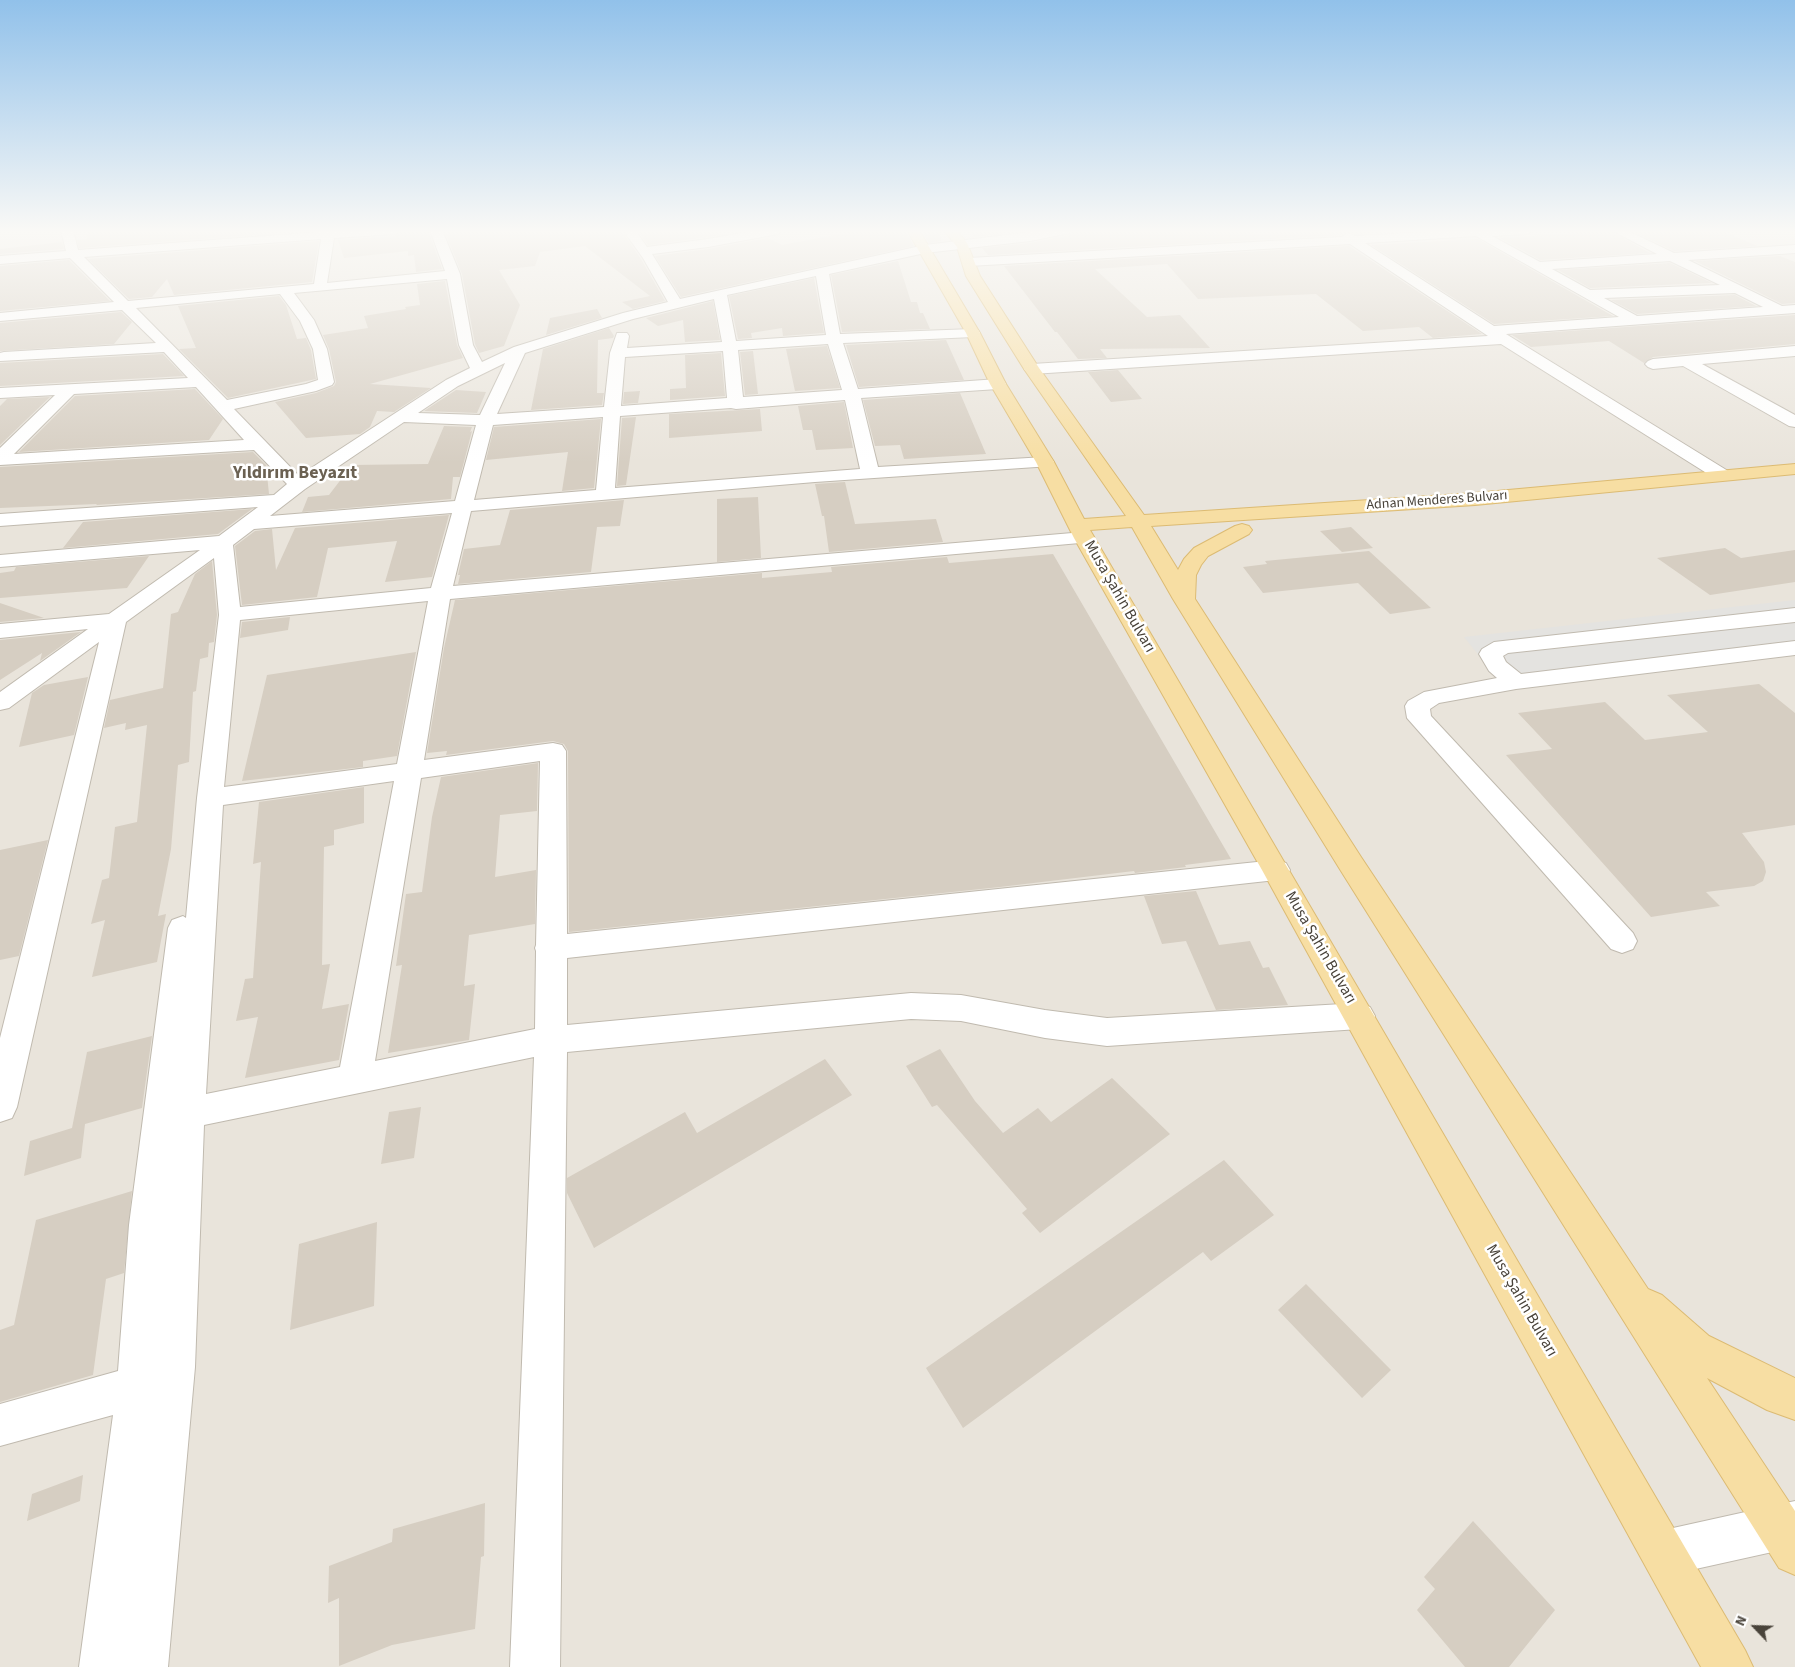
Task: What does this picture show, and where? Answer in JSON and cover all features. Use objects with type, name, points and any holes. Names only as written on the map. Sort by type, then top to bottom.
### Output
[{"type":"main road","name":"Musa Şahin Bulvarı","points":[[964,308],[973,333],[998,384],[1045,462],[1081,532],[1276,870],[1728,1667]]},
{"type":"main road","points":[[993,308],[1032,369],[1142,528],[1184,599],[1351,864],[1628,1293],[1790,1535]]},
{"type":"main road","points":[[1032,369],[1059,397],[1123,490],[1154,505],[1182,513],[1207,517]]},
{"type":"main road","name":"Adnan Menderes Bulvarı","points":[[1142,528],[1207,517],[1475,499],[1795,469]]},
{"type":"main road","name":"Adnan Menderes Bulvarı","points":[[1081,532],[1142,528],[1242,530],[1795,481]]},
{"type":"main road","points":[[1184,599],[1186,575],[1191,563],[1201,552],[1242,530]]},
{"type":"main road","points":[[1628,1293],[1667,1324],[1695,1350],[1782,1395],[1795,1399]]},
{"type":"street","points":[[0,317],[105,308]]},
{"type":"street","points":[[126,308],[168,348],[298,485]]},
{"type":"street","points":[[222,406],[310,388],[326,382],[320,349],[307,320],[298,308]]},
{"type":"street","points":[[459,308],[466,345],[478,369]]},
{"type":"street","points":[[0,703],[229,538],[298,485],[452,383],[519,350],[658,308]]},
{"type":"street","points":[[723,308],[730,346],[736,404]]},
{"type":"street","points":[[828,308],[834,339],[852,395],[870,473]]},
{"type":"street","points":[[1456,308],[1722,475]]},
{"type":"street","points":[[1612,308],[1632,319]]},
{"type":"street","points":[[1774,308],[1779,310]]},
{"type":"street","points":[[1032,369],[1497,335],[1632,319],[1795,309]]},
{"type":"street","points":[[28,328],[40,314]]},
{"type":"street","points":[[605,494],[618,353],[628,316]]},
{"type":"street","points":[[618,353],[834,339],[973,333]]},
{"type":"street","points":[[2,359],[16,343]]},
{"type":"street","points":[[2,359],[168,348]]},
{"type":"street","points":[[355,1080],[440,593],[486,420],[519,350]]},
{"type":"street","points":[[1653,364],[1795,351]]},
{"type":"street","points":[[1684,361],[1795,422]]},
{"type":"street","points":[[0,393],[200,382]]},
{"type":"street","points":[[402,417],[486,420],[612,410],[736,404],[998,384]]},
{"type":"street","points":[[0,459],[69,390]]},
{"type":"street","points":[[0,459],[258,444]]},
{"type":"street","points":[[0,561],[229,538],[464,506],[870,473],[1045,462]]},
{"type":"street","points":[[0,520],[280,500]]},
{"type":"street","points":[[230,615],[440,593],[1081,532]]},
{"type":"street","points":[[143,1667],[174,1367],[187,1113],[210,798],[230,615],[229,538]]},
{"type":"street","points":[[104,1667],[138,1387],[148,1225],[229,538]]},
{"type":"street","points":[[1516,682],[1497,666],[1490,654],[1502,647],[1795,615]]},
{"type":"street","points":[[0,631],[116,620]]},
{"type":"street","points":[[0,1107],[116,620]]},
{"type":"street","points":[[1622,941],[1419,718],[1417,706],[1432,696],[1516,682],[1795,648]]},
{"type":"street","points":[[210,798],[553,751],[550,948],[551,1040],[535,1667]]},
{"type":"street","points":[[550,948],[1276,870]]},
{"type":"street","points":[[187,1113],[551,1040],[910,1006],[961,1008],[1045,1024],[1107,1032],[1359,1016]]},
{"type":"street","points":[[0,1425],[138,1387]]},
{"type":"street","points":[[1664,1553],[1790,1535]]},
{"type":"shaded area","points":[[0,308],[1795,308],[1795,1667],[0,1667]]},
{"type":"shaded area","points":[[1795,600],[1795,655],[1506,689],[1464,637]]},
{"type":"building","points":[[0,308],[35,308],[0,311]]},
{"type":"building","points":[[179,308],[287,308],[297,339],[306,338],[311,350],[316,379],[228,398],[179,349],[196,348]]},
{"type":"building","points":[[450,308],[457,345],[463,358],[370,384],[431,388],[394,412],[377,411],[370,427],[360,434],[306,438],[275,402],[316,393],[334,386],[336,382],[329,349],[323,335],[368,328],[364,316],[406,309]]},
{"type":"building","points":[[468,308],[519,308],[504,346],[479,353],[475,344]]},
{"type":"building","points":[[686,308],[714,308],[720,340],[685,342],[683,320],[658,326],[646,318]]},
{"type":"building","points":[[731,308],[819,308],[824,333],[783,336],[782,328],[751,333],[752,338],[738,339]]},
{"type":"building","points":[[837,308],[919,308],[930,329],[842,332]]},
{"type":"building","points":[[1036,308],[1137,308],[1147,317],[1180,315],[1210,348],[1100,349],[1107,358],[1078,359],[1057,332],[1055,332]]},
{"type":"building","points":[[1334,308],[1442,308],[1482,334],[1433,338],[1419,327],[1363,331]]},
{"type":"building","points":[[1469,308],[1599,308],[1613,316],[1494,324]]},
{"type":"building","points":[[1625,308],[1729,308],[1637,314]]},
{"type":"building","points":[[597,309],[602,318],[546,335],[550,318]]},
{"type":"building","points":[[121,312],[132,322],[114,344],[0,351],[0,323]]},
{"type":"building","points":[[1795,315],[1795,344],[1653,357],[1644,363],[1609,341],[1531,347],[1512,335]]},
{"type":"building","points":[[609,328],[614,336],[613,338],[598,340],[597,393],[604,393],[602,405],[531,410],[543,349]]},
{"type":"building","points":[[946,340],[964,380],[859,387],[846,345]]},
{"type":"building","points":[[827,346],[840,388],[795,391],[786,349]]},
{"type":"building","points":[[753,351],[758,394],[745,395],[740,352]]},
{"type":"building","points":[[721,353],[725,396],[670,400],[670,389],[686,388],[685,355]]},
{"type":"building","points":[[163,354],[184,376],[0,386],[0,363]]},
{"type":"building","points":[[1118,370],[1142,399],[1111,402],[1088,372]]},
{"type":"building","points":[[195,389],[223,419],[209,440],[19,452],[75,396]]},
{"type":"building","points":[[456,390],[486,392],[477,413],[424,411]]},
{"type":"building","points":[[640,391],[638,403],[623,404],[624,392]]},
{"type":"building","points":[[960,393],[986,454],[904,459],[900,445],[875,446],[863,400]]},
{"type":"building","points":[[50,397],[0,445],[0,406],[7,399]]},
{"type":"building","points":[[844,402],[853,448],[816,450],[812,430],[803,430],[798,406]]},
{"type":"building","points":[[760,409],[762,431],[669,438],[669,414]]},
{"type":"building","points":[[636,417],[626,485],[617,486],[622,418]]},
{"type":"building","points":[[601,419],[594,488],[562,491],[568,452],[486,460],[494,427]]},
{"type":"building","points":[[444,426],[472,427],[460,477],[453,477],[451,499],[302,512],[308,497],[329,495],[352,465],[428,464]]},
{"type":"building","points":[[253,452],[266,465],[269,494],[96,505],[0,508],[0,467]]},
{"type":"building","points":[[845,482],[855,524],[936,519],[943,542],[829,552],[824,516],[822,516],[815,484]]},
{"type":"building","points":[[758,497],[761,558],[717,562],[717,499]]},
{"type":"building","points":[[624,500],[620,526],[597,527],[591,572],[458,584],[460,575],[458,575],[464,549],[500,545],[510,510]]},
{"type":"building","points":[[252,509],[218,534],[63,548],[83,522]]},
{"type":"building","points":[[449,515],[432,577],[385,582],[397,541],[328,548],[317,597],[242,605],[235,546],[255,531],[272,529],[276,570],[295,528]]},
{"type":"building","points":[[1351,527],[1373,548],[1342,552],[1320,531]]},
{"type":"building","points":[[1725,548],[1741,558],[1795,550],[1795,582],[1710,595],[1657,558]]},
{"type":"building","points":[[1369,551],[1431,608],[1390,614],[1358,583],[1263,593],[1243,567],[1267,564],[1265,561]]},
{"type":"building","points":[[1053,554],[1231,859],[1135,873],[1134,871],[1000,887],[569,932],[568,751],[564,744],[553,741],[446,755],[447,751],[427,753],[444,648],[455,600],[762,573],[762,578],[832,572],[831,567],[947,557],[949,563]]},
{"type":"building","points":[[149,556],[127,588],[0,598],[0,573],[14,571],[16,567]]},
{"type":"building","points":[[212,561],[217,615],[214,642],[209,643],[208,657],[200,659],[196,691],[193,692],[189,762],[178,765],[171,849],[158,916],[166,914],[157,962],[92,977],[105,920],[91,924],[102,880],[109,878],[115,827],[137,822],[147,725],[125,730],[126,723],[104,728],[110,700],[163,688],[171,614],[178,612],[195,574]]},
{"type":"building","points":[[0,603],[44,618],[0,622]]},
{"type":"building","points":[[290,617],[288,630],[240,638],[242,622]]},
{"type":"building","points":[[81,632],[40,661],[42,653],[0,680],[0,640]]},
{"type":"building","points":[[416,652],[397,756],[363,761],[363,767],[242,781],[267,675]]},
{"type":"building","points":[[88,677],[74,735],[19,747],[32,693],[44,685]]},
{"type":"building","points":[[1759,684],[1795,713],[1795,825],[1742,833],[1764,862],[1766,872],[1763,881],[1754,886],[1706,892],[1720,906],[1651,917],[1506,755],[1552,749],[1518,713],[1605,702],[1645,740],[1708,732],[1667,695]]},
{"type":"building","points":[[538,763],[537,811],[500,815],[495,877],[536,870],[535,924],[469,935],[464,986],[475,984],[469,1040],[388,1053],[402,965],[396,966],[406,894],[422,892],[432,817],[441,777]]},
{"type":"building","points":[[364,787],[364,823],[334,830],[334,845],[324,847],[322,965],[330,964],[322,1009],[349,1004],[339,1060],[245,1078],[258,1017],[236,1021],[245,979],[253,978],[261,862],[253,864],[259,802]]},
{"type":"building","points":[[48,840],[19,956],[0,960],[0,850]]},
{"type":"building","points":[[1196,891],[1219,945],[1250,941],[1263,968],[1269,967],[1288,1005],[1216,1010],[1186,941],[1162,944],[1144,896]]},
{"type":"building","points":[[152,1036],[142,1108],[85,1124],[81,1158],[24,1176],[30,1141],[72,1128],[87,1052]]},
{"type":"building","points":[[940,1049],[975,1101],[1003,1133],[1038,1108],[1051,1122],[1112,1078],[1170,1134],[1040,1233],[1022,1213],[1027,1209],[937,1105],[932,1107],[906,1066]]},
{"type":"building","points":[[825,1059],[852,1095],[594,1248],[567,1193],[567,1178],[685,1112],[697,1133]]},
{"type":"building","points":[[421,1107],[414,1158],[381,1164],[389,1112]]},
{"type":"building","points":[[1224,1160],[1274,1215],[1211,1261],[1203,1252],[963,1428],[926,1368]]},
{"type":"building","points":[[132,1191],[124,1273],[106,1279],[93,1375],[0,1402],[0,1330],[14,1325],[36,1220]]},
{"type":"building","points":[[377,1222],[374,1306],[290,1330],[299,1244]]},
{"type":"building","points":[[1306,1284],[1391,1370],[1362,1398],[1278,1310]]},
{"type":"building","points":[[83,1475],[80,1501],[27,1521],[32,1494]]},
{"type":"building","points":[[485,1503],[484,1556],[481,1557],[475,1629],[392,1645],[339,1666],[339,1598],[328,1603],[329,1566],[392,1542],[393,1529]]},
{"type":"building","points":[[1473,1521],[1555,1610],[1509,1667],[1465,1667],[1417,1610],[1435,1589],[1424,1577]]},
{"type":"district","name":"Yıldırım Beyazıt","points":[[295,474]]}]
